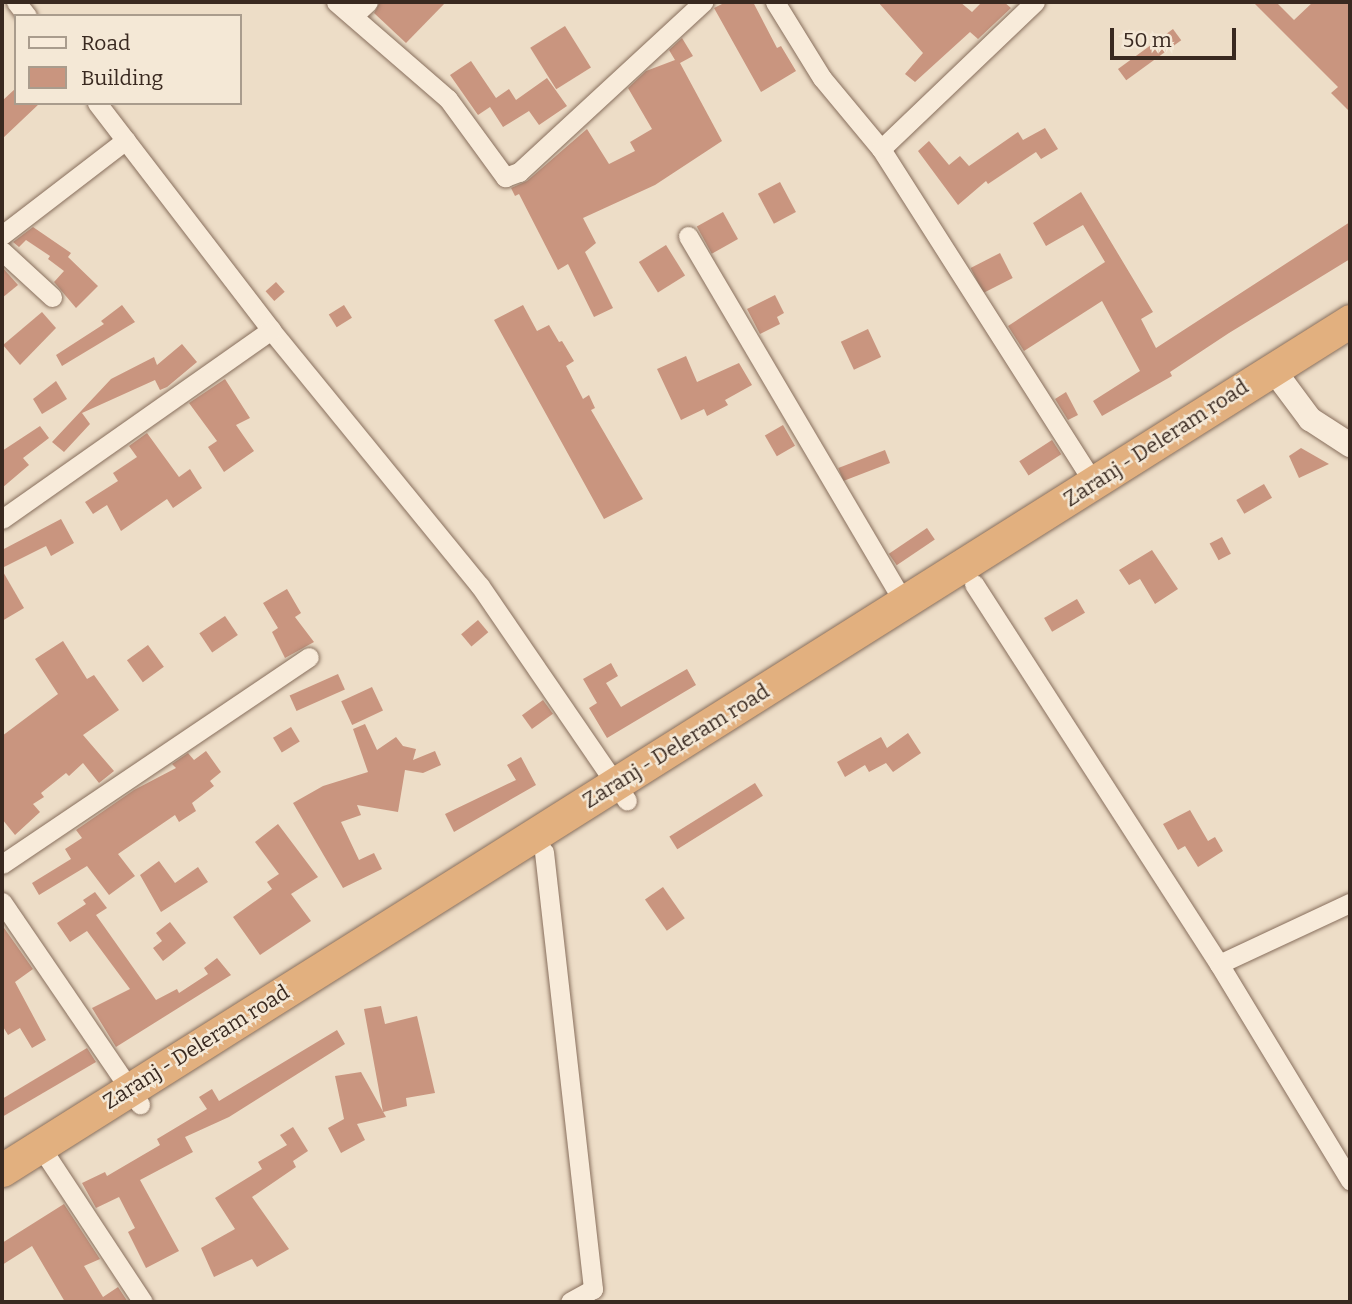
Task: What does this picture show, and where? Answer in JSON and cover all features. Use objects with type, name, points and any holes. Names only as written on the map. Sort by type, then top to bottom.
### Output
[{"type":"highway","name":"Zaranj - Deleram road","points":[[2,1194],[46,1154],[135,1096],[621,792],[974,584],[1279,378],[1350,321]]},
{"type":"highway","name":"Zaranj - Deleram road","points":[[135,1096],[544,852],[621,792],[904,603],[1094,483],[1279,378],[1350,348]]},
{"type":"highway","name":"Zaranj - Deleram road","points":[[2,1170],[46,1154]]},
{"type":"street","points":[[2,10],[15,2]]},
{"type":"street","points":[[336,2],[361,8],[448,99],[505,177],[519,173],[704,2]]},
{"type":"street","points":[[775,2],[822,78],[881,149],[1094,483]]},
{"type":"street","points":[[881,149],[1035,2]]},
{"type":"street","points":[[99,105],[271,330],[480,586],[621,792]]},
{"type":"street","points":[[2,235],[126,140]]},
{"type":"street","points":[[688,236],[904,603]]},
{"type":"street","points":[[2,251],[52,297]]},
{"type":"street","points":[[2,519],[271,330]]},
{"type":"street","points":[[1279,378],[1310,419],[1350,445]]},
{"type":"street","points":[[974,584],[1219,964],[1350,1180]]},
{"type":"street","points":[[2,864],[309,657]]},
{"type":"street","points":[[544,852],[593,1289],[570,1302]]},
{"type":"street","points":[[2,902],[135,1096]]},
{"type":"street","points":[[1219,964],[1350,903]]},
{"type":"street","points":[[46,1154],[143,1302]]},
{"type":"building","points":[[380,2],[446,2],[406,43],[374,13]]},
{"type":"building","points":[[726,2],[753,2],[777,48],[781,46],[796,71],[761,92],[714,8]]},
{"type":"building","points":[[878,2],[960,2],[972,12],[982,2],[1004,2],[1011,8],[978,39],[970,32],[915,82],[905,74],[923,53]]},
{"type":"building","points":[[1253,2],[1276,2],[1294,20],[1313,2],[1350,2],[1350,112],[1331,93],[1338,87]]},
{"type":"building","points":[[565,26],[591,68],[556,89],[530,48]]},
{"type":"building","points":[[1173,29],[1181,40],[1126,80],[1118,69]]},
{"type":"building","points":[[682,38],[693,56],[680,63],[722,141],[655,185],[583,218],[596,243],[585,252],[613,308],[594,317],[568,264],[558,270],[519,194],[515,196],[511,188],[527,181],[587,129],[609,164],[635,151],[630,142],[652,129],[628,88],[646,71],[675,60],[669,50]]},
{"type":"building","points":[[471,61],[496,98],[509,89],[516,100],[547,78],[567,106],[539,125],[529,111],[503,127],[490,107],[478,115],[450,75]]},
{"type":"building","points":[[14,90],[14,105],[38,105],[2,139],[2,101]]},
{"type":"building","points":[[1045,128],[1058,149],[1041,159],[1036,152],[988,184],[986,181],[958,205],[918,151],[929,141],[949,165],[960,156],[969,166],[1018,132],[1023,140]]},
{"type":"building","points":[[780,182],[796,212],[774,224],[758,194]]},
{"type":"building","points":[[1081,192],[1153,312],[1141,319],[1156,348],[1350,222],[1350,259],[1229,333],[1170,372],[1172,376],[1102,416],[1093,401],[1140,371],[1102,301],[1024,351],[1008,326],[1105,262],[1083,225],[1046,246],[1033,223]]},
{"type":"building","points":[[723,212],[738,239],[712,254],[697,227]]},
{"type":"building","points":[[33,227],[71,253],[68,257],[98,286],[76,308],[54,282],[64,271],[48,259],[50,256],[26,240],[19,247],[13,242]]},
{"type":"building","points":[[666,245],[685,276],[658,292],[639,262]]},
{"type":"building","points":[[1000,253],[1013,278],[983,293],[971,268]]},
{"type":"building","points":[[2,267],[18,285],[2,298]]},
{"type":"building","points":[[276,282],[285,292],[274,301],[266,291]]},
{"type":"building","points":[[775,295],[784,313],[777,317],[780,324],[760,334],[747,309]]},
{"type":"building","points":[[122,305],[135,322],[62,366],[56,355],[104,324],[101,321]]},
{"type":"building","points":[[344,305],[352,318],[337,327],[329,315]]},
{"type":"building","points":[[523,305],[537,331],[549,325],[559,342],[562,341],[574,361],[566,366],[583,399],[589,395],[595,408],[591,410],[643,499],[604,519],[494,320]]},
{"type":"building","points":[[42,312],[56,328],[20,365],[3,345]]},
{"type":"building","points":[[868,329],[881,357],[854,370],[841,342]]},
{"type":"building","points":[[182,344],[197,362],[167,387],[160,390],[155,380],[82,413],[90,424],[64,452],[52,442],[111,379],[154,357],[157,365]]},
{"type":"building","points":[[686,356],[697,382],[739,363],[752,385],[725,400],[728,405],[707,416],[704,409],[681,420],[657,369]]},
{"type":"building","points":[[225,379],[250,418],[236,425],[254,451],[224,472],[208,447],[217,441],[189,403]]},
{"type":"building","points":[[56,381],[67,399],[42,414],[33,399]]},
{"type":"building","points":[[1066,392],[1078,415],[1068,420],[1055,399]]},
{"type":"building","points":[[783,425],[795,446],[777,456],[765,436]]},
{"type":"building","points":[[40,426],[49,438],[23,458],[29,465],[2,488],[2,451]]},
{"type":"building","points":[[147,433],[179,477],[190,469],[202,488],[173,508],[167,499],[121,531],[107,505],[93,514],[85,502],[118,481],[113,473],[137,457],[129,446]]},
{"type":"building","points":[[1052,440],[1061,454],[1029,475],[1019,461]]},
{"type":"building","points":[[1301,448],[1329,464],[1299,478],[1289,456]]},
{"type":"building","points":[[885,450],[890,463],[843,481],[838,468]]},
{"type":"building","points":[[1264,484],[1272,498],[1244,514],[1236,500]]},
{"type":"building","points":[[61,519],[74,543],[51,556],[46,546],[2,568],[2,550]]},
{"type":"building","points":[[927,528],[935,540],[897,565],[889,554]]},
{"type":"building","points":[[1222,537],[1231,554],[1219,560],[1210,544]]},
{"type":"building","points":[[1152,550],[1178,589],[1155,604],[1140,579],[1129,585],[1119,570]]},
{"type":"building","points":[[2,570],[24,608],[2,621]]},
{"type":"building","points":[[287,589],[301,613],[295,617],[314,642],[285,658],[272,632],[278,628],[263,603]]},
{"type":"building","points":[[1077,599],[1085,613],[1052,632],[1044,618]]},
{"type":"building","points":[[225,616],[238,635],[212,652],[199,633]]},
{"type":"building","points":[[478,620],[488,632],[471,646],[461,634]]},
{"type":"building","points":[[63,641],[87,679],[94,675],[119,710],[83,735],[114,771],[99,783],[83,763],[69,776],[66,773],[41,793],[44,797],[33,804],[40,812],[15,835],[2,819],[2,736],[58,694],[35,659]]},
{"type":"building","points":[[148,645],[164,667],[143,682],[127,660]]},
{"type":"building","points":[[611,663],[618,676],[606,683],[621,707],[687,669],[696,685],[607,738],[589,708],[597,703],[583,679]]},
{"type":"building","points":[[338,674],[345,690],[296,711],[290,696]]},
{"type":"building","points":[[372,687],[383,711],[352,725],[341,701]]},
{"type":"building","points":[[543,700],[553,714],[532,729],[522,715]]},
{"type":"building","points":[[365,724],[377,750],[396,737],[403,746],[416,749],[413,760],[435,751],[441,765],[423,773],[405,770],[398,812],[357,805],[361,815],[341,822],[359,860],[374,853],[382,869],[343,888],[293,803],[323,786],[368,772],[353,729]]},
{"type":"building","points":[[291,727],[300,742],[282,752],[273,738]]},
{"type":"building","points":[[908,733],[921,753],[893,772],[886,763],[869,772],[865,765],[845,777],[837,762],[881,737],[887,748]]},
{"type":"building","points":[[206,751],[221,772],[210,781],[214,786],[192,803],[196,811],[179,822],[175,815],[118,854],[135,876],[109,895],[87,866],[39,895],[32,883],[71,859],[65,849],[82,838],[76,830],[134,790],[176,768],[172,764],[188,753],[194,760]]},
{"type":"building","points":[[521,757],[536,785],[454,832],[445,814],[516,780],[507,765]]},
{"type":"building","points":[[755,783],[763,796],[677,849],[669,837]]},
{"type":"building","points":[[1190,810],[1208,841],[1215,837],[1223,851],[1198,867],[1185,846],[1178,850],[1163,824]]},
{"type":"building","points":[[278,824],[318,877],[291,894],[311,921],[260,955],[233,917],[272,889],[267,882],[279,874],[255,842]]},
{"type":"building","points":[[159,861],[175,883],[198,867],[208,882],[161,912],[140,875]]},
{"type":"building","points":[[663,887],[685,918],[667,931],[645,900]]},
{"type":"building","points":[[95,892],[107,908],[96,915],[156,1000],[177,989],[179,993],[208,974],[204,968],[217,958],[231,975],[116,1047],[92,1008],[130,989],[87,931],[70,942],[57,923],[86,904],[83,900]]},
{"type":"building","points":[[170,922],[186,943],[163,961],[153,948],[162,941],[156,933]]},
{"type":"building","points":[[2,925],[33,969],[15,982],[46,1040],[32,1048],[20,1028],[8,1035],[2,1025]]},
{"type":"building","points":[[381,1006],[385,1024],[417,1016],[435,1093],[406,1098],[407,1106],[383,1112],[364,1009]]},
{"type":"building","points":[[337,1030],[345,1044],[229,1117],[185,1137],[193,1152],[140,1180],[179,1251],[146,1268],[128,1232],[135,1228],[119,1197],[96,1208],[82,1183],[105,1172],[107,1176],[160,1145],[157,1139],[207,1109],[199,1097],[212,1089],[219,1101]]},
{"type":"building","points":[[87,1048],[96,1062],[2,1117],[2,1099]]},
{"type":"building","points":[[361,1072],[386,1117],[357,1124],[365,1140],[341,1153],[328,1128],[344,1119],[335,1076]]},
{"type":"building","points":[[293,1127],[308,1151],[293,1161],[296,1167],[252,1197],[289,1249],[257,1267],[252,1259],[214,1277],[201,1248],[235,1229],[215,1198],[262,1169],[258,1162],[287,1145],[280,1135]]},
{"type":"building","points":[[64,1204],[100,1259],[84,1266],[103,1297],[118,1287],[128,1302],[65,1302],[32,1246],[2,1265],[2,1243]]}]
